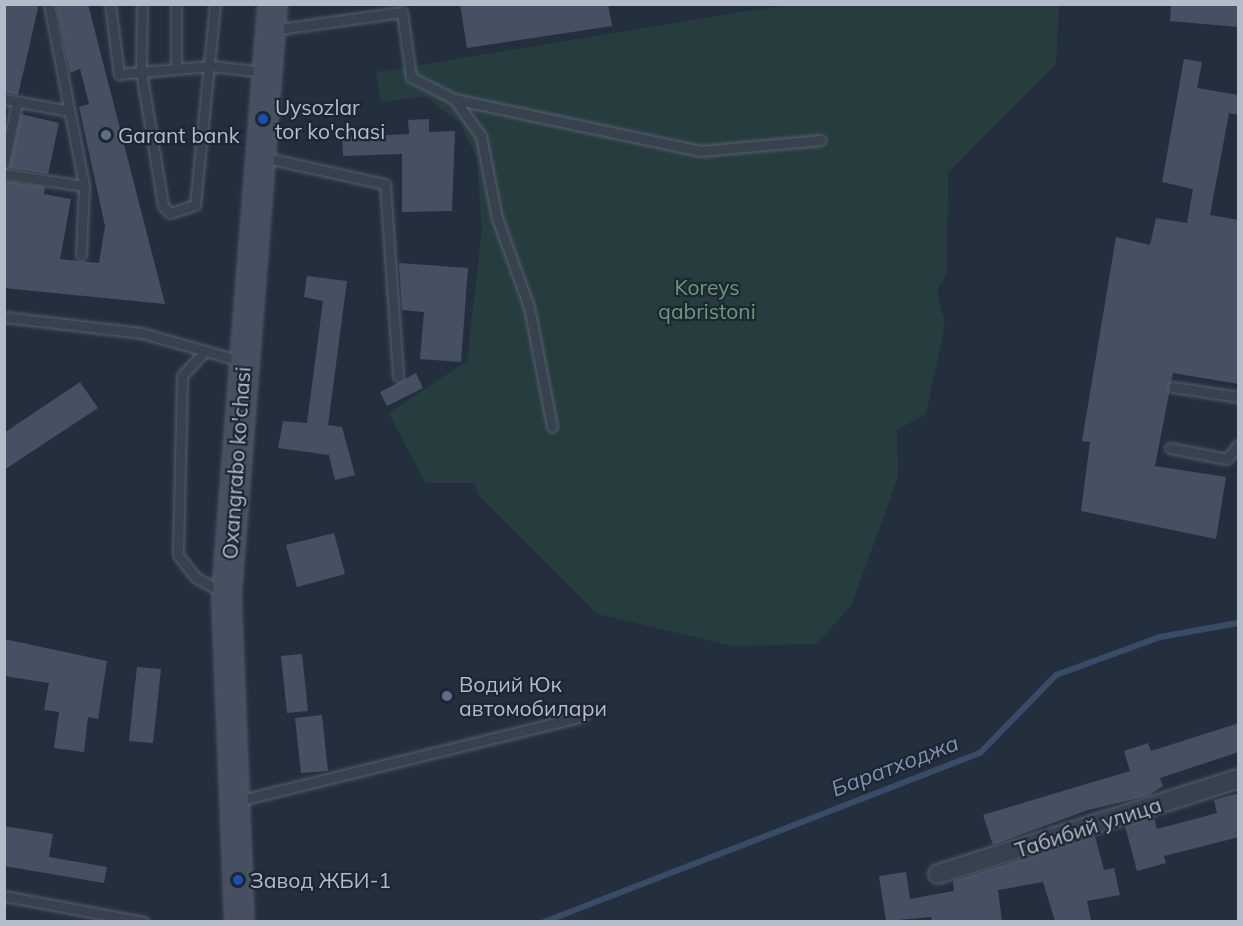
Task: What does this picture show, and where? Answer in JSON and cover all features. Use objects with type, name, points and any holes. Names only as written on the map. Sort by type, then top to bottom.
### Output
[{"type":"main road","name":"Oxangrabo ko'chasi","points":[[239,921],[226,594],[271,18]]},
{"type":"street","name":"Табибий улица","points":[[938,874],[1239,779]]},
{"type":"lane","points":[[49,4],[84,186],[81,255]]},
{"type":"lane","points":[[110,4],[119,74],[176,66],[211,66],[267,72]]},
{"type":"lane","points":[[142,4],[141,71],[163,206],[170,213],[195,206],[211,66],[215,4]]},
{"type":"lane","points":[[176,4],[176,66]]},
{"type":"lane","points":[[271,18],[402,12],[411,77],[454,99],[700,151],[820,140]]},
{"type":"lane","points":[[4,99],[69,111]]},
{"type":"lane","points":[[454,99],[481,136],[497,218],[529,307],[552,427]]},
{"type":"lane","points":[[4,163],[17,102]]},
{"type":"lane","points":[[260,157],[336,169],[385,184],[398,377]]},
{"type":"lane","points":[[4,174],[84,186]]},
{"type":"lane","points":[[4,317],[142,333],[243,362]]},
{"type":"lane","points":[[205,351],[182,376],[178,555],[195,577],[226,594]]},
{"type":"lane","points":[[1173,387],[1239,397]]},
{"type":"lane","points":[[1170,448],[1227,459],[1239,445]]},
{"type":"lane","points":[[234,801],[584,716]]},
{"type":"lane","points":[[4,896],[144,921]]},
{"type":"green space","name":"Koreys qabristoni","points":[[786,5],[1059,5],[1056,64],[948,173],[947,274],[937,291],[945,325],[926,414],[897,430],[898,477],[852,604],[817,644],[733,646],[597,614],[479,496],[475,483],[425,483],[389,413],[467,361],[482,229],[477,159],[460,123],[425,97],[381,102],[376,72]]},
{"type":"building","points":[[4,4],[39,4],[18,95],[4,92]]},
{"type":"building","points":[[56,4],[88,4],[165,304],[4,288],[4,181],[45,187],[44,194],[71,199],[60,259],[99,263],[105,226],[79,107],[89,104],[80,69],[70,73]]},
{"type":"building","points":[[460,4],[608,4],[612,26],[467,48]]},
{"type":"building","points":[[1171,4],[1239,4],[1239,27],[1170,21]]},
{"type":"building","points":[[1184,59],[1202,62],[1197,88],[1239,95],[1239,115],[1229,113],[1210,215],[1239,220],[1239,384],[1173,373],[1155,466],[1226,477],[1216,539],[1081,511],[1090,442],[1082,441],[1116,237],[1150,245],[1156,218],[1187,223],[1193,189],[1162,182]]},
{"type":"building","points":[[21,114],[59,123],[48,174],[9,168]]},
{"type":"building","points":[[429,119],[429,132],[455,131],[452,211],[402,212],[402,154],[343,156],[342,137],[409,134],[408,120]]},
{"type":"building","points":[[399,263],[468,268],[461,362],[420,359],[424,312],[402,310]]},
{"type":"building","points":[[307,276],[347,281],[328,425],[342,427],[355,475],[335,480],[329,455],[278,448],[283,421],[307,423],[323,301],[304,297]]},
{"type":"building","points":[[416,373],[423,388],[387,406],[380,392]]},
{"type":"building","points":[[80,382],[98,408],[4,470],[4,433]]},
{"type":"building","points":[[334,533],[345,574],[297,587],[286,545]]},
{"type":"building","points":[[4,639],[107,661],[98,719],[88,717],[84,752],[54,748],[59,712],[44,710],[49,683],[4,676]]},
{"type":"building","points":[[302,654],[308,711],[287,713],[281,656]]},
{"type":"building","points":[[137,667],[161,669],[153,743],[129,741]]},
{"type":"building","points":[[322,715],[328,771],[301,773],[295,718]]},
{"type":"building","points":[[1239,723],[1239,752],[1160,778],[1163,786],[1148,796],[1088,810],[993,845],[983,815],[1130,771],[1124,751],[1148,743],[1151,751]]},
{"type":"building","points":[[1239,793],[1239,837],[1164,856],[1166,863],[1137,871],[1125,826],[1154,817],[1157,829],[1217,813],[1214,800]]},
{"type":"building","points":[[4,826],[53,834],[49,857],[107,867],[104,883],[4,866]]},
{"type":"building","points":[[1095,836],[1104,870],[1114,868],[1120,895],[1087,901],[1091,921],[1055,921],[1043,882],[998,890],[1002,921],[932,921],[931,917],[886,921],[879,876],[906,872],[910,899],[954,891],[953,881]]},
{"type":"waterway","name":"Баратходжа","points":[[544,922],[980,753],[1056,675],[1160,637],[1238,623]]},
{"type":"place","name":"Uysozlar tor ko'chasi","points":[[263,119]]},
{"type":"place","name":"Garant bank","points":[[106,135]]},
{"type":"place","name":"Водий Юк автомобилари","points":[[447,696]]},
{"type":"place","name":"Завод ЖБИ-1","points":[[238,880]]}]
